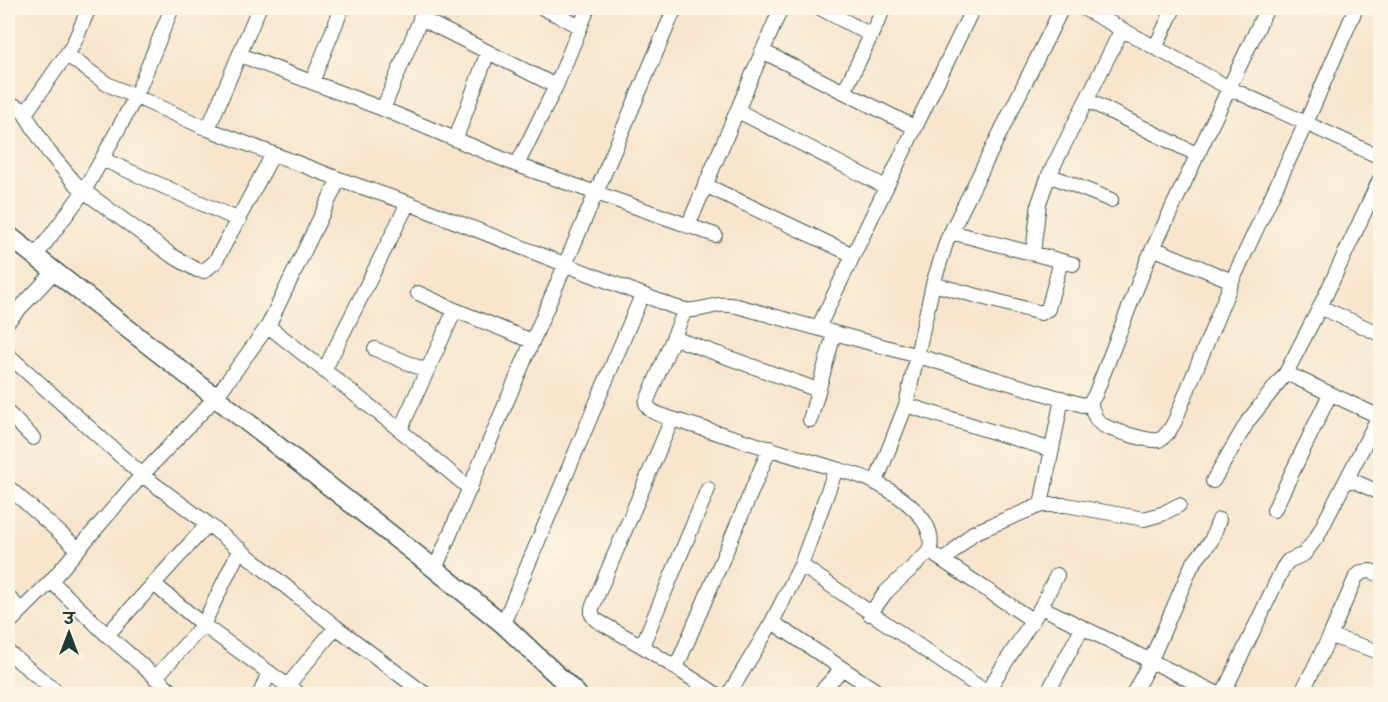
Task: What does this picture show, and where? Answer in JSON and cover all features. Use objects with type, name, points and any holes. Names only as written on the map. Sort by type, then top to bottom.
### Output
[{"type":"street","points":[[25,114],[67,55],[80,33],[89,8]]},
{"type":"street","points":[[35,257],[84,191],[102,159],[135,98],[172,8]]},
{"type":"street","points":[[208,129],[259,8]]},
{"type":"street","points":[[312,82],[342,8]]},
{"type":"street","points":[[543,8],[579,26]]},
{"type":"street","points":[[517,165],[556,86],[588,8]]},
{"type":"street","points":[[435,569],[563,265],[675,8]]},
{"type":"street","points":[[688,226],[781,8]]},
{"type":"street","points":[[820,8],[871,35]]},
{"type":"street","points":[[844,92],[884,8]]},
{"type":"street","points":[[818,328],[973,8]]},
{"type":"street","points":[[876,482],[906,405],[933,284],[951,232],[1062,8]]},
{"type":"street","points":[[1083,8],[1229,88],[1380,156]]},
{"type":"street","points":[[1155,48],[1174,8]]},
{"type":"street","points":[[67,55],[98,79],[135,98],[208,129],[685,310],[726,304],[918,356],[1083,405],[1090,403],[1100,385],[1153,248],[1267,8]]},
{"type":"street","points":[[1090,403],[1095,416],[1102,424],[1149,440],[1164,437],[1174,423],[1232,281],[1306,123],[1356,8]]},
{"type":"street","points":[[383,109],[422,13],[488,52],[556,86]]},
{"type":"street","points":[[1033,253],[1039,203],[1048,175],[1122,29]]},
{"type":"street","points":[[762,51],[914,127]]},
{"type":"street","points":[[456,138],[488,52]]},
{"type":"street","points":[[240,55],[383,109],[517,165],[715,236]]},
{"type":"street","points":[[1087,100],[1198,155]]},
{"type":"street","points":[[8,103],[20,108],[48,151],[84,191],[171,255],[197,270],[204,271],[215,262],[273,154]]},
{"type":"street","points":[[738,111],[886,187]]},
{"type":"street","points":[[102,159],[239,220]]},
{"type":"street","points":[[1048,175],[1111,200]]},
{"type":"street","points":[[8,624],[51,582],[142,475],[216,397],[268,326],[339,179]]},
{"type":"street","points":[[1213,481],[1248,421],[1286,373],[1320,307],[1380,179]]},
{"type":"street","points":[[705,185],[853,255]]},
{"type":"street","points":[[324,371],[408,203]]},
{"type":"street","points":[[933,284],[1041,313],[1048,309],[1067,262],[951,232]]},
{"type":"street","points":[[8,235],[435,569],[503,624],[577,694]]},
{"type":"street","points":[[1153,248],[1232,281]]},
{"type":"street","points":[[8,321],[54,272]]},
{"type":"street","points":[[418,293],[532,341]]},
{"type":"street","points":[[503,624],[642,295]]},
{"type":"street","points":[[1320,307],[1380,334]]},
{"type":"street","points":[[400,430],[455,310]]},
{"type":"street","points":[[685,310],[646,403],[648,408],[672,419],[876,482],[900,497],[919,516],[930,533],[932,543],[929,552],[886,592],[870,614]]},
{"type":"street","points":[[268,326],[400,430],[470,489]]},
{"type":"street","points":[[810,420],[834,334]]},
{"type":"street","points":[[674,338],[818,390]]},
{"type":"street","points":[[375,349],[427,371]]},
{"type":"street","points":[[8,355],[142,475],[240,549],[336,627],[426,694]]},
{"type":"street","points":[[1223,694],[1283,568],[1288,561],[1304,554],[1310,546],[1379,417],[1286,373]]},
{"type":"street","points":[[1274,510],[1330,394]]},
{"type":"street","points":[[1041,505],[1062,398]]},
{"type":"street","points":[[906,405],[1052,450]]},
{"type":"street","points":[[8,413],[33,438]]},
{"type":"street","points":[[672,419],[592,608],[592,615],[596,620],[642,646],[716,694]]},
{"type":"street","points":[[676,668],[770,448]]},
{"type":"street","points":[[731,694],[801,565],[836,469]]},
{"type":"street","points":[[1347,478],[1380,493]]},
{"type":"street","points":[[8,487],[78,549]]},
{"type":"street","points":[[642,646],[708,489]]},
{"type":"street","points":[[944,561],[973,532],[1041,505],[1066,505],[1144,519],[1162,514],[1179,505]]},
{"type":"street","points":[[1133,694],[1150,662],[1192,565],[1211,541],[1220,520]]},
{"type":"street","points":[[107,635],[208,524]]},
{"type":"street","points":[[155,678],[203,625],[240,549]]},
{"type":"street","points":[[929,552],[1032,620]]},
{"type":"street","points":[[801,565],[987,694],[1041,607],[1057,575]]},
{"type":"street","points":[[1301,694],[1356,577],[1362,572],[1371,571],[1380,575]]},
{"type":"street","points":[[51,582],[175,694]]},
{"type":"street","points":[[154,585],[203,625],[299,694]]},
{"type":"street","points":[[8,597],[21,609]]},
{"type":"street","points":[[1041,607],[1218,694]]},
{"type":"street","points":[[772,622],[881,694]]},
{"type":"street","points":[[288,685],[336,627]]},
{"type":"street","points":[[1047,694],[1082,628]]},
{"type":"street","points":[[1330,636],[1380,652]]},
{"type":"street","points":[[8,652],[59,694]]},
{"type":"street","points":[[819,694],[842,669]]},
{"type":"street","points":[[260,694],[269,672]]}]
